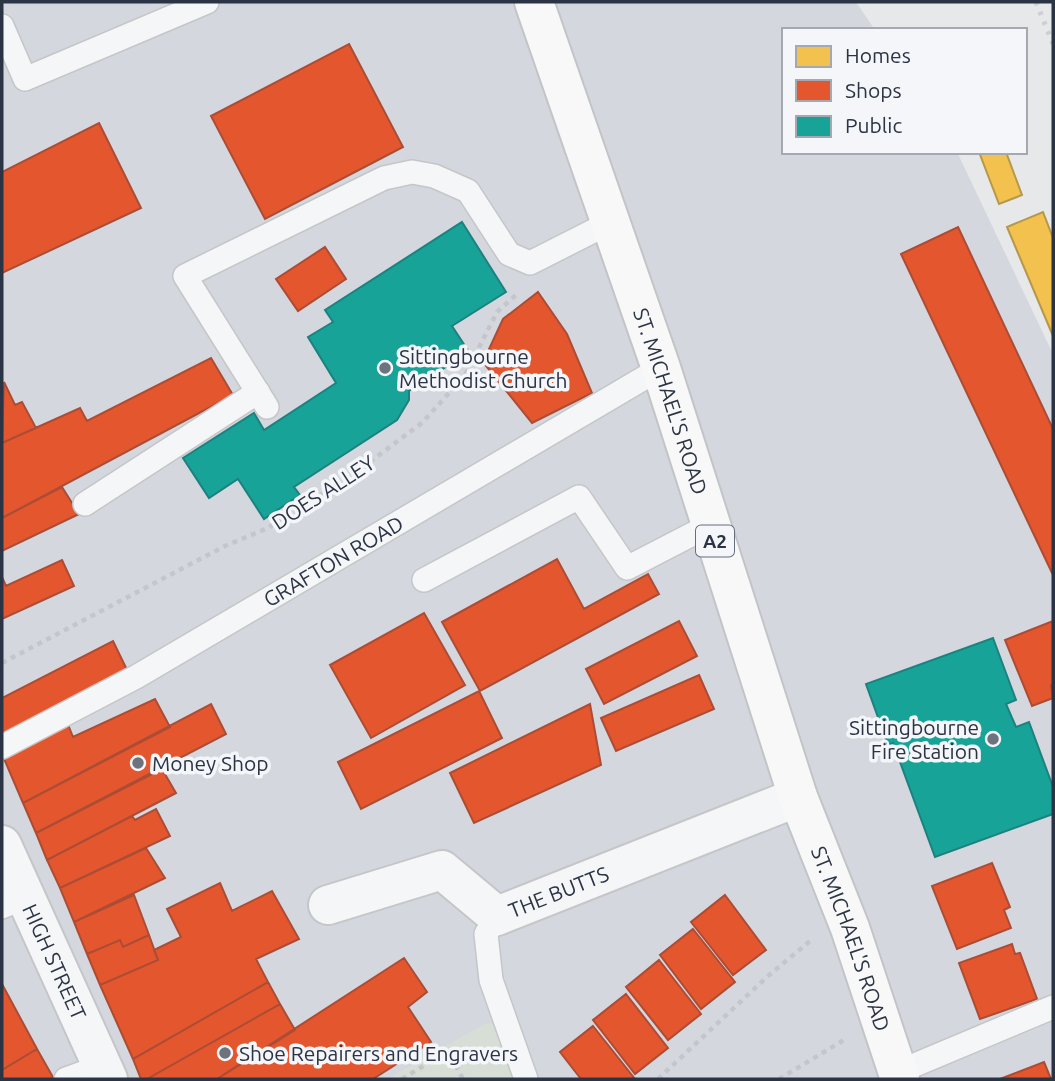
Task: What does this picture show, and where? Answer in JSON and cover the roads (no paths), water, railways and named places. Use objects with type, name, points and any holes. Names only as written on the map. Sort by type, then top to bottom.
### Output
[{"type":"main road","name":"ST. MICHAEL'S ROAD","points":[[534,2],[660,368],[798,797],[850,928],[899,1076]]},
{"type":"street","name":"THE BUTTS","points":[[328,905],[442,870],[497,916],[798,797]]},
{"type":"street","name":"HIGH STREET","points":[[2,845],[14,902],[105,1072]]},
{"type":"lane","points":[[2,26],[25,79],[207,2]]},
{"type":"lane","points":[[85,504],[263,400],[185,276],[384,178],[412,172],[434,176],[468,191],[509,254],[530,263],[609,223]]},
{"type":"lane","name":"GRAFTON ROAD","points":[[2,747],[136,677],[660,368]]},
{"type":"lane","points":[[424,580],[579,497],[627,568],[710,526]]},
{"type":"lane","points":[[497,916],[486,934],[491,980],[526,1079]]},
{"type":"lane","points":[[899,1076],[1053,1007]]},
{"type":"lane","points":[[66,1079],[105,1072]]},
{"type":"railway","points":[[1036,2],[1053,44]]},
{"type":"place","name":"Sittingbourne Methodist Church","points":[[385,368]]},
{"type":"place","name":"Sittingbourne Fire Station","points":[[993,739]]},
{"type":"place","name":"Money Shop","points":[[138,763]]},
{"type":"place","name":"Shoe Repairers and Engravers","points":[[225,1053]]}]
